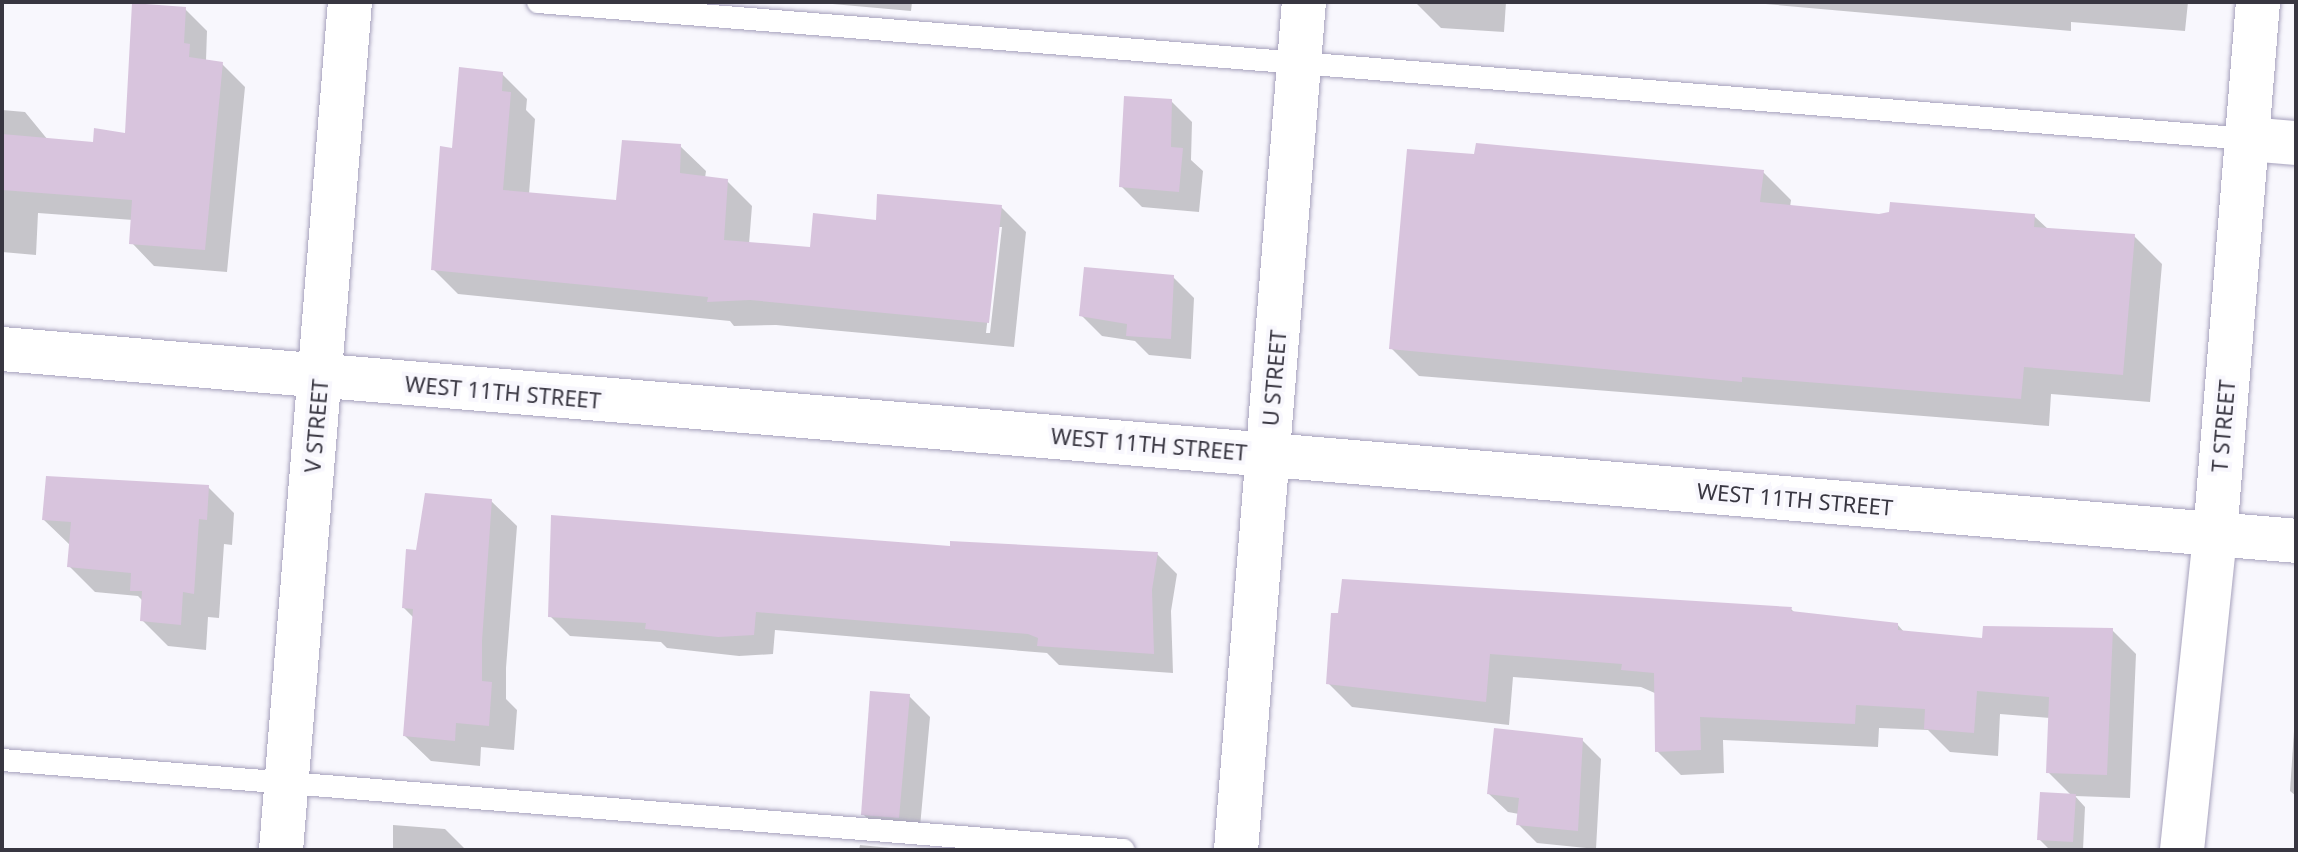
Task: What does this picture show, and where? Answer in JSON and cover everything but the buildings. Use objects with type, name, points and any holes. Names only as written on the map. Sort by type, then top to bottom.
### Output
[{"type":"street","name":"V STREET","points":[[281,850],[350,2]]},
{"type":"street","name":"U STREET","points":[[1236,850],[1304,2]]},
{"type":"street","name":"T STREET","points":[[2182,850],[2215,535],[2258,2]]},
{"type":"street","points":[[2247,139],[2296,143]]},
{"type":"street","name":"WEST 11TH STREET","points":[[2,349],[2296,541]]},
{"type":"lane","points":[[538,2],[2247,139]]},
{"type":"lane","points":[[2,760],[1123,850]]}]
